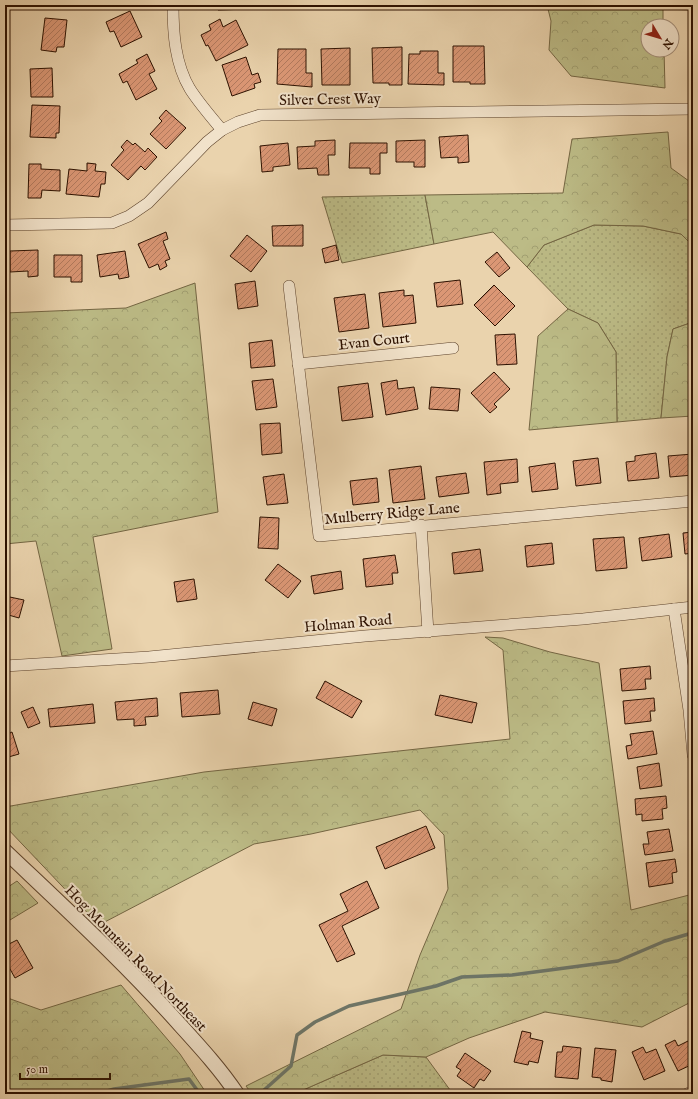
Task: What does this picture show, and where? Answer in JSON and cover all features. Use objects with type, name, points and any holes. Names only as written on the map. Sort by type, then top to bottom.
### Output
[{"type":"street","points":[[173,6],[173,31],[179,63],[190,88],[210,117],[222,130]]},
{"type":"street","name":"Silver Crest Way","points":[[5,225],[112,223],[129,216],[148,203],[207,142],[222,130],[238,122],[260,115],[693,108]]},
{"type":"street","name":"Mulberry Ridge Lane","points":[[289,286],[319,536],[421,525],[693,501]]},
{"type":"street","name":"Evan Court","points":[[298,364],[453,348]]},
{"type":"street","points":[[421,525],[428,632]]},
{"type":"street","name":"Holman Road","points":[[5,666],[149,657],[365,636],[583,619],[693,607]]},
{"type":"street","points":[[674,609],[689,710],[693,755]]},
{"type":"street","name":"Hog Mountain Road Northeast","points":[[5,851],[160,1002],[224,1074],[237,1094]]},
{"type":"street","points":[[687,1094],[693,1091]]},
{"type":"green space","points":[[547,5],[693,5],[693,10],[663,9],[663,18],[640,18],[640,58],[664,58],[665,88],[571,76],[549,50],[551,21]]},
{"type":"green space","points":[[668,132],[671,168],[693,184],[693,246],[681,234],[643,226],[594,225],[544,245],[527,267],[493,232],[434,244],[425,195],[563,193],[572,139]]},
{"type":"green space","points":[[425,195],[434,244],[342,263],[322,197]]},
{"type":"green space","points":[[594,225],[643,226],[681,234],[693,246],[693,322],[673,329],[667,357],[661,418],[617,422],[616,352],[598,323],[568,309],[527,267],[544,245]]},
{"type":"green space","points":[[195,283],[218,512],[93,537],[112,649],[62,656],[36,541],[5,544],[5,313],[126,308]]},
{"type":"green space","points":[[568,309],[598,323],[616,352],[617,422],[529,430],[538,336]]},
{"type":"green space","points":[[693,322],[693,416],[661,418],[667,357],[673,329]]},
{"type":"green space","points":[[485,637],[503,638],[550,652],[599,663],[631,910],[693,894],[693,1001],[642,1027],[545,1012],[469,1038],[426,1057],[383,1055],[294,1094],[252,1094],[246,1086],[401,1009],[420,955],[448,889],[444,835],[420,810],[311,834],[254,844],[99,925],[5,826],[5,807],[204,772],[510,739],[503,650]]},
{"type":"green space","points":[[17,881],[38,903],[5,923],[5,889]]},
{"type":"green space","points":[[121,985],[180,1054],[207,1094],[5,1094],[5,997],[41,1010]]},
{"type":"green space","points":[[383,1055],[426,1057],[453,1094],[294,1094]]},
{"type":"building","points":[[217,5],[250,5],[250,9],[218,10]]},
{"type":"building","points":[[130,11],[142,37],[121,47],[114,31],[110,32],[106,22]]},
{"type":"building","points":[[45,18],[67,20],[64,47],[57,47],[56,52],[41,50]]},
{"type":"building","points":[[220,19],[223,27],[236,20],[248,45],[216,61],[201,35],[211,30],[209,25]]},
{"type":"building","points":[[453,46],[484,46],[485,84],[453,82]]},
{"type":"building","points":[[402,47],[402,85],[373,83],[372,48]]},
{"type":"building","points":[[350,48],[350,85],[322,85],[321,49]]},
{"type":"building","points":[[278,49],[306,49],[306,73],[312,73],[312,87],[277,84]]},
{"type":"building","points":[[420,51],[438,51],[438,73],[444,73],[444,85],[408,84],[409,54],[420,54]]},
{"type":"building","points":[[147,54],[155,71],[149,74],[157,89],[136,100],[127,81],[123,83],[119,74],[138,63],[136,60]]},
{"type":"building","points":[[246,57],[252,75],[258,73],[261,82],[254,84],[255,88],[232,96],[222,65]]},
{"type":"building","points":[[52,68],[53,97],[31,97],[30,69]]},
{"type":"building","points":[[32,105],[60,106],[59,133],[56,133],[56,138],[30,137]]},
{"type":"building","points":[[166,110],[186,128],[166,149],[150,134],[162,121],[159,118]]},
{"type":"building","points":[[468,135],[469,162],[458,163],[458,157],[441,158],[439,137]]},
{"type":"building","points":[[690,138],[693,138],[693,159],[689,159]]},
{"type":"building","points":[[127,140],[133,145],[135,143],[145,152],[148,148],[157,157],[145,170],[141,166],[128,180],[111,165],[124,150],[121,147]]},
{"type":"building","points":[[335,140],[335,155],[328,155],[329,175],[318,175],[317,168],[298,169],[297,147],[315,146],[315,141]]},
{"type":"building","points":[[425,140],[425,167],[414,167],[414,162],[396,162],[396,141]]},
{"type":"building","points":[[288,143],[290,165],[273,167],[273,171],[262,172],[260,146]]},
{"type":"building","points":[[350,143],[387,143],[387,153],[380,153],[380,174],[370,174],[370,168],[349,168]]},
{"type":"building","points":[[87,163],[96,164],[95,171],[106,172],[105,184],[101,184],[99,197],[66,194],[69,169],[87,171]]},
{"type":"building","points":[[29,164],[41,164],[41,169],[60,170],[60,191],[42,190],[41,198],[28,198]]},
{"type":"building","points":[[303,225],[303,246],[273,246],[272,226]]},
{"type":"building","points":[[166,232],[168,239],[163,241],[170,259],[165,261],[167,266],[160,270],[158,264],[149,268],[138,244]]},
{"type":"building","points":[[247,235],[267,251],[251,272],[230,256]]},
{"type":"building","points":[[336,245],[339,260],[325,263],[322,249]]},
{"type":"building","points":[[38,250],[38,276],[28,277],[28,271],[10,272],[10,251]]},
{"type":"building","points":[[125,251],[129,277],[119,279],[118,274],[100,277],[97,255]]},
{"type":"building","points":[[497,252],[510,268],[499,277],[485,262]]},
{"type":"building","points":[[54,255],[82,255],[82,282],[71,282],[71,277],[54,277]]},
{"type":"building","points":[[460,280],[463,304],[437,307],[434,283]]},
{"type":"building","points":[[255,281],[258,306],[238,309],[235,284]]},
{"type":"building","points":[[494,285],[515,306],[495,326],[474,305]]},
{"type":"building","points":[[404,290],[404,296],[413,295],[416,323],[383,327],[379,293]]},
{"type":"building","points":[[365,294],[369,328],[339,332],[334,298]]},
{"type":"building","points":[[515,334],[517,364],[497,365],[495,335]]},
{"type":"building","points":[[272,340],[275,366],[251,368],[249,343]]},
{"type":"building","points":[[494,372],[510,389],[494,404],[497,407],[490,413],[471,393]]},
{"type":"building","points":[[273,379],[277,407],[256,410],[252,381]]},
{"type":"building","points":[[397,380],[398,389],[414,387],[418,409],[386,415],[381,383]]},
{"type":"building","points":[[368,383],[373,417],[342,421],[338,387]]},
{"type":"building","points":[[431,387],[460,389],[458,411],[429,409]]},
{"type":"building","points":[[280,423],[282,453],[262,455],[260,424]]},
{"type":"building","points":[[656,453],[659,478],[628,481],[626,462],[635,461],[635,456]]},
{"type":"building","points":[[693,454],[693,475],[670,477],[668,456]]},
{"type":"building","points":[[598,458],[601,483],[576,486],[573,461]]},
{"type":"building","points":[[517,459],[518,482],[500,484],[501,493],[487,495],[484,462]]},
{"type":"building","points":[[555,463],[558,489],[532,492],[529,467]]},
{"type":"building","points":[[421,466],[425,499],[393,503],[389,470]]},
{"type":"building","points":[[466,473],[469,493],[439,497],[436,477]]},
{"type":"building","points":[[284,474],[288,503],[267,505],[263,477]]},
{"type":"building","points":[[377,478],[379,502],[353,505],[350,481]]},
{"type":"building","points":[[260,517],[279,518],[278,549],[258,548]]},
{"type":"building","points":[[693,532],[693,553],[685,554],[683,533]]},
{"type":"building","points":[[669,534],[672,557],[642,561],[639,538]]},
{"type":"building","points":[[624,537],[627,568],[596,571],[593,539]]},
{"type":"building","points":[[552,543],[554,564],[527,567],[525,546]]},
{"type":"building","points":[[480,549],[483,571],[454,574],[452,553]]},
{"type":"building","points":[[395,555],[398,573],[392,573],[393,584],[366,587],[363,559]]},
{"type":"building","points":[[278,564],[301,581],[288,598],[265,580]]},
{"type":"building","points":[[341,571],[343,589],[314,594],[311,576]]},
{"type":"building","points":[[194,579],[197,599],[177,602],[174,582]]},
{"type":"building","points":[[5,596],[24,600],[19,618],[5,614]]},
{"type":"building","points":[[650,666],[651,679],[645,679],[646,689],[622,691],[620,669]]},
{"type":"building","points":[[325,681],[362,701],[352,718],[316,698]]},
{"type":"building","points":[[218,690],[220,714],[182,717],[180,693]]},
{"type":"building","points":[[440,695],[477,703],[472,723],[435,715]]},
{"type":"building","points":[[157,698],[158,716],[145,717],[146,725],[134,726],[134,719],[117,720],[115,702]]},
{"type":"building","points":[[654,698],[655,711],[650,711],[651,721],[625,724],[623,701]]},
{"type":"building","points":[[253,702],[277,709],[272,726],[248,719]]},
{"type":"building","points":[[93,704],[95,723],[50,727],[48,709]]},
{"type":"building","points":[[33,707],[40,723],[28,728],[21,712]]},
{"type":"building","points":[[653,731],[657,754],[628,759],[626,746],[632,745],[630,734]]},
{"type":"building","points":[[12,732],[19,754],[5,758],[5,735]]},
{"type":"building","points":[[659,763],[662,786],[640,789],[637,767]]},
{"type":"building","points":[[666,796],[667,808],[662,809],[663,819],[642,821],[642,814],[636,815],[635,799]]},
{"type":"building","points":[[426,826],[435,848],[385,869],[376,847]]},
{"type":"building","points":[[669,829],[673,851],[645,855],[643,844],[649,844],[647,832]]},
{"type":"building","points":[[675,859],[677,872],[672,873],[673,883],[649,887],[646,863]]},
{"type":"building","points":[[367,881],[379,908],[342,926],[355,954],[337,962],[319,925],[348,911],[340,894]]},
{"type":"building","points":[[17,940],[33,968],[15,978],[5,960],[5,946]]},
{"type":"building","points":[[522,1031],[531,1033],[530,1038],[543,1041],[538,1063],[529,1061],[528,1065],[514,1062]]},
{"type":"building","points":[[675,1040],[678,1046],[688,1041],[693,1050],[693,1064],[678,1071],[665,1045]]},
{"type":"building","points":[[563,1046],[581,1048],[578,1079],[555,1077],[557,1052],[562,1052]]},
{"type":"building","points":[[643,1047],[646,1053],[656,1049],[665,1071],[644,1080],[632,1052]]},
{"type":"building","points":[[595,1048],[616,1050],[612,1082],[601,1080],[601,1078],[592,1077]]},
{"type":"building","points":[[465,1053],[491,1071],[484,1081],[480,1079],[474,1088],[457,1076],[461,1070],[456,1067]]},
{"type":"waterway","points":[[263,1091],[291,1066],[297,1035],[315,1022],[349,1006],[436,986],[462,977],[512,975],[618,961],[665,941],[692,933]]},
{"type":"waterway","points":[[97,1094],[114,1089],[189,1079],[200,1094]]}]
